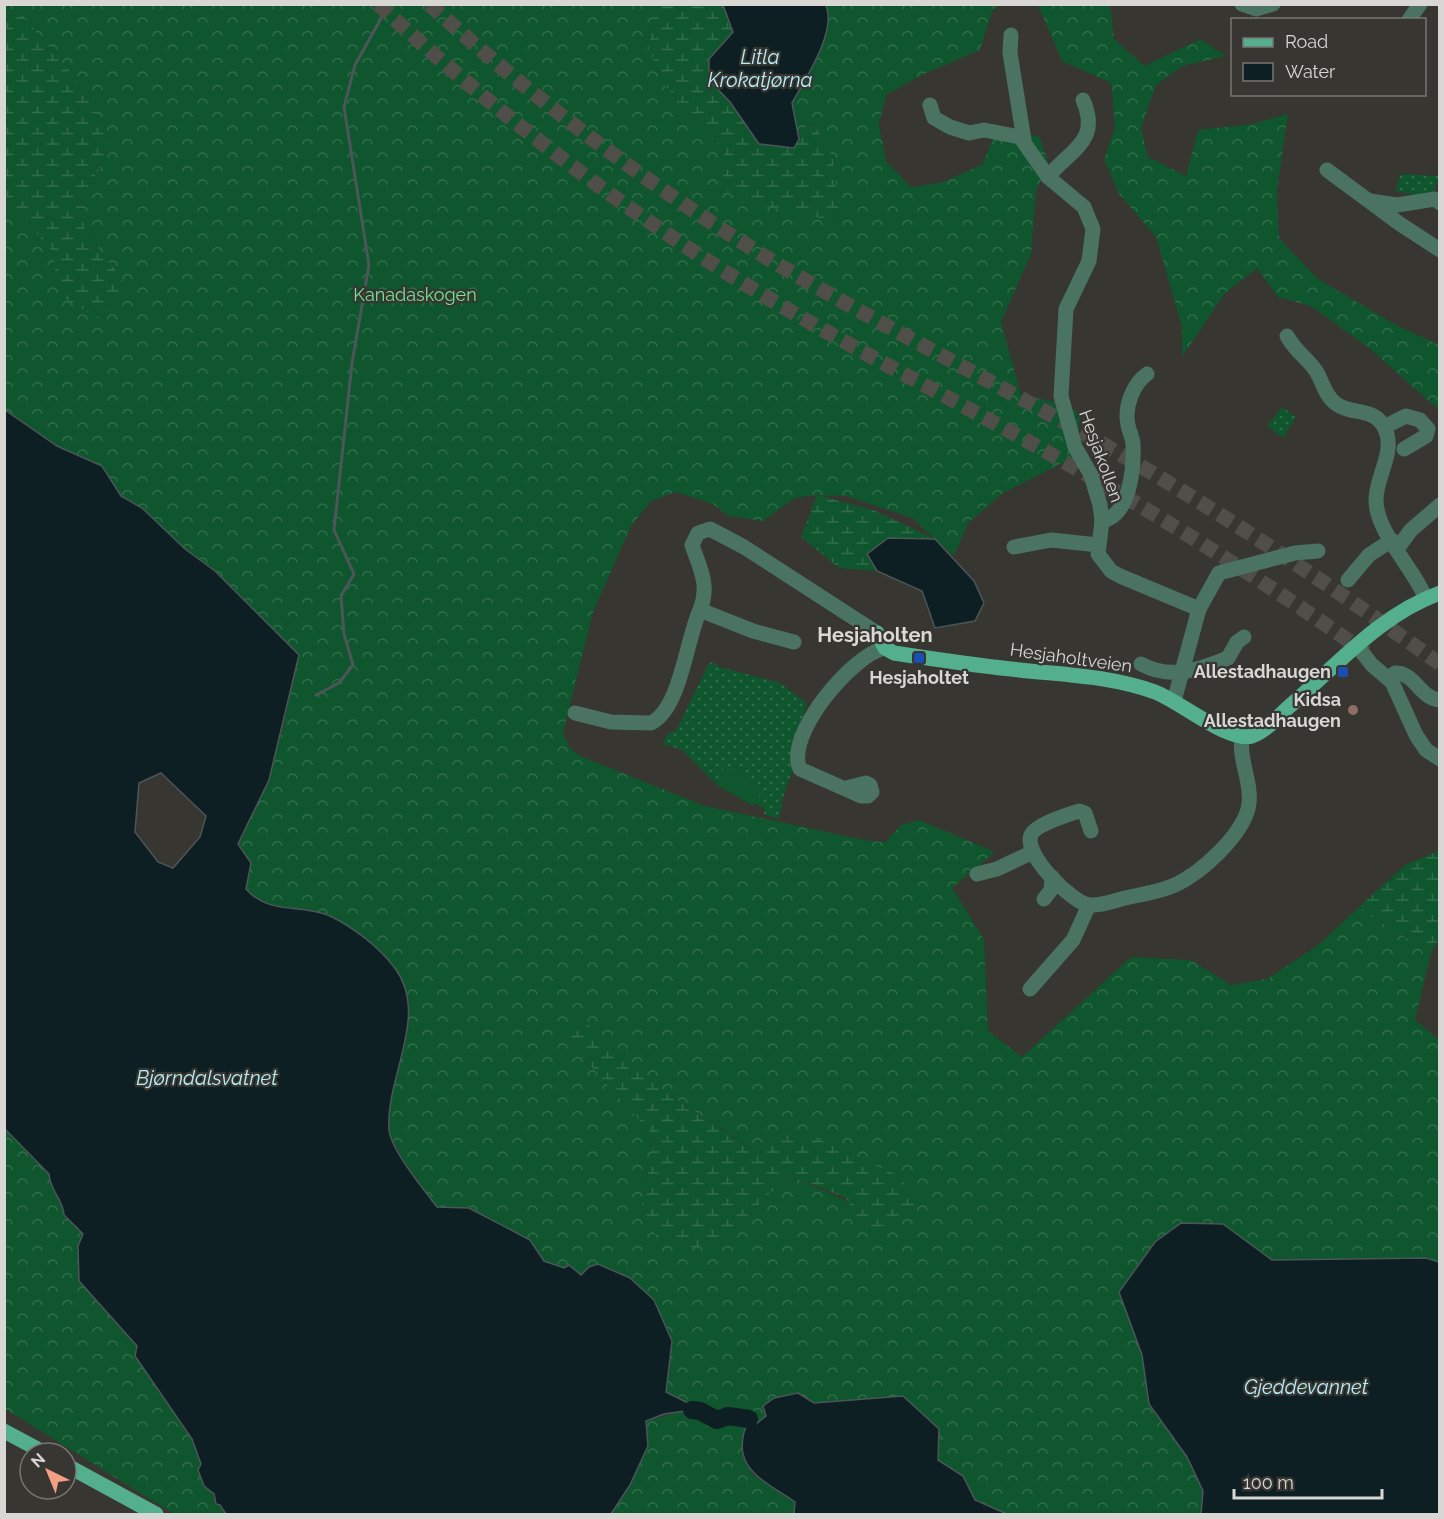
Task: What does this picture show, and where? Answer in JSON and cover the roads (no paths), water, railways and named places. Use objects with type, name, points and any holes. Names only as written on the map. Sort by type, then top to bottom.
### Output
[{"type":"main road","points":[[1242,737],[1254,735],[1279,716],[1386,622],[1433,596]]},
{"type":"main road","points":[[874,630],[885,648]]},
{"type":"main road","name":"Hesjaholtveien","points":[[885,648],[894,653],[966,664],[1114,680],[1174,700],[1225,732],[1242,737]]},
{"type":"main road","points":[[4,1431],[23,1441]]},
{"type":"main road","points":[[78,1472],[156,1515]]},
{"type":"street","points":[[1242,4],[1256,9],[1273,4]]},
{"type":"street","points":[[1410,18],[1420,4]]},
{"type":"street","name":"Hesjakollen","points":[[1011,35],[1010,53],[1024,140],[1048,177],[1084,207],[1093,229],[1089,261],[1066,309],[1061,396],[1075,447],[1091,475],[1102,521],[1098,545]]},
{"type":"street","points":[[1048,177],[1088,134],[1089,121],[1083,100]]},
{"type":"street","points":[[930,105],[934,118],[950,127],[969,133],[984,130],[1000,132],[1024,140]]},
{"type":"street","points":[[1326,174],[1364,197],[1391,219],[1440,250]]},
{"type":"street","points":[[1364,197],[1397,205],[1437,201]]},
{"type":"street","points":[[1287,336],[1296,351],[1315,371],[1324,390],[1335,403],[1369,412],[1384,427],[1388,445],[1380,474],[1376,504],[1378,515],[1394,545],[1433,596]]},
{"type":"street","name":"Hesjakollen","points":[[1102,521],[1115,514],[1128,490],[1133,446],[1127,422],[1127,409],[1133,390],[1147,374]]},
{"type":"street","points":[[1384,427],[1406,416],[1425,424],[1428,429],[1426,436],[1404,449]]},
{"type":"street","points":[[1348,580],[1369,555],[1394,545],[1440,505]]},
{"type":"street","points":[[575,713],[611,722],[651,723],[656,721],[664,711],[678,682],[691,629],[705,599],[705,579],[692,545],[698,533],[710,529],[744,547],[874,630]]},
{"type":"street","points":[[1014,547],[1051,540],[1098,545],[1098,554],[1111,571],[1199,609]]},
{"type":"street","points":[[1174,700],[1199,609],[1219,573],[1294,553],[1318,551]]},
{"type":"street","points":[[700,610],[753,631],[794,642]]},
{"type":"street","points":[[1141,664],[1158,672],[1183,673],[1228,658],[1237,642],[1244,637]]},
{"type":"street","points":[[1358,647],[1388,678],[1416,735],[1426,750],[1440,759]]},
{"type":"street","points":[[846,788],[804,773],[798,766],[798,758],[806,730],[822,700],[868,655],[885,648]]},
{"type":"street","points":[[1388,678],[1395,673],[1404,674],[1429,698],[1440,700]]},
{"type":"street","points":[[1090,831],[1083,811],[1068,815],[1035,830],[1030,839],[1033,852],[1052,877],[1075,898],[1089,905],[1098,905],[1178,884],[1192,875],[1233,839],[1248,807],[1241,755],[1242,737]]},
{"type":"street","points":[[977,874],[997,869],[1033,852]]},
{"type":"street","points":[[1044,899],[1050,890],[1052,877]]},
{"type":"street","points":[[1030,989],[1073,940],[1089,905]]},
{"type":"water","name":"Litla Krokatjørna","points":[[825,4],[828,15],[824,41],[792,103],[799,139],[794,148],[759,144],[730,102],[709,80],[709,59],[733,32],[723,5]]},
{"type":"water","name":"Bjørndalsvatnet","points":[[5,410],[57,446],[102,466],[121,496],[142,508],[185,549],[215,571],[299,655],[269,780],[238,844],[251,863],[246,889],[265,903],[330,916],[365,938],[394,967],[404,986],[408,1005],[408,1026],[393,1089],[389,1130],[409,1170],[437,1207],[469,1208],[530,1240],[544,1261],[564,1268],[569,1265],[581,1275],[589,1267],[598,1264],[630,1278],[654,1300],[672,1341],[666,1392],[692,1405],[692,1410],[664,1414],[646,1421],[648,1446],[630,1485],[611,1514],[226,1514],[220,1505],[216,1504],[214,1494],[204,1486],[198,1470],[201,1464],[192,1439],[135,1356],[137,1346],[79,1281],[78,1246],[83,1234],[64,1215],[49,1174],[5,1129]],"holes":[[[161,773],[206,816],[200,837],[173,868],[158,862],[135,832],[139,783]]]},
{"type":"water","points":[[888,538],[935,539],[974,581],[984,603],[975,621],[935,628],[922,591],[877,571],[867,554]]},
{"type":"water","name":"Gjeddevannet","points":[[1181,1223],[1223,1224],[1272,1260],[1426,1258],[1439,1262],[1439,1514],[1201,1514],[1203,1491],[1187,1457],[1149,1404],[1142,1355],[1119,1292],[1155,1242]]},
{"type":"water","points":[[798,1393],[814,1403],[903,1396],[939,1429],[938,1460],[963,1476],[975,1500],[1007,1514],[794,1514],[795,1502],[751,1470],[742,1449],[743,1435],[749,1419],[756,1424],[766,1416],[763,1406],[774,1398]]},
{"type":"waterway","points":[[316,695],[339,683],[353,665],[344,634],[341,596],[354,574],[334,530],[352,363],[369,265],[344,107],[355,65],[389,4]]},
{"type":"waterway","points":[[692,1410],[700,1411],[717,1420],[728,1416],[749,1419]]},
{"type":"tunnel","points":[[378,4],[461,77],[546,146],[590,180],[681,243],[807,321],[1134,502],[1252,575],[1366,653]]},
{"type":"tunnel","points":[[429,4],[509,74],[551,107],[636,171],[724,231],[812,284],[1161,478],[1282,555],[1440,664]]},
{"type":"place","name":"Hesjaholtet","points":[[919,658]]},
{"type":"place","name":"Allestadhaugen","points":[[1343,672]]},
{"type":"place","name":"Kidsa Allestadhaugen","points":[[1353,710]]},
{"type":"district","name":"Hesjaholten","points":[[875,635]]},
{"type":"park label","name":"Kanadaskogen","points":[[415,295]]}]
